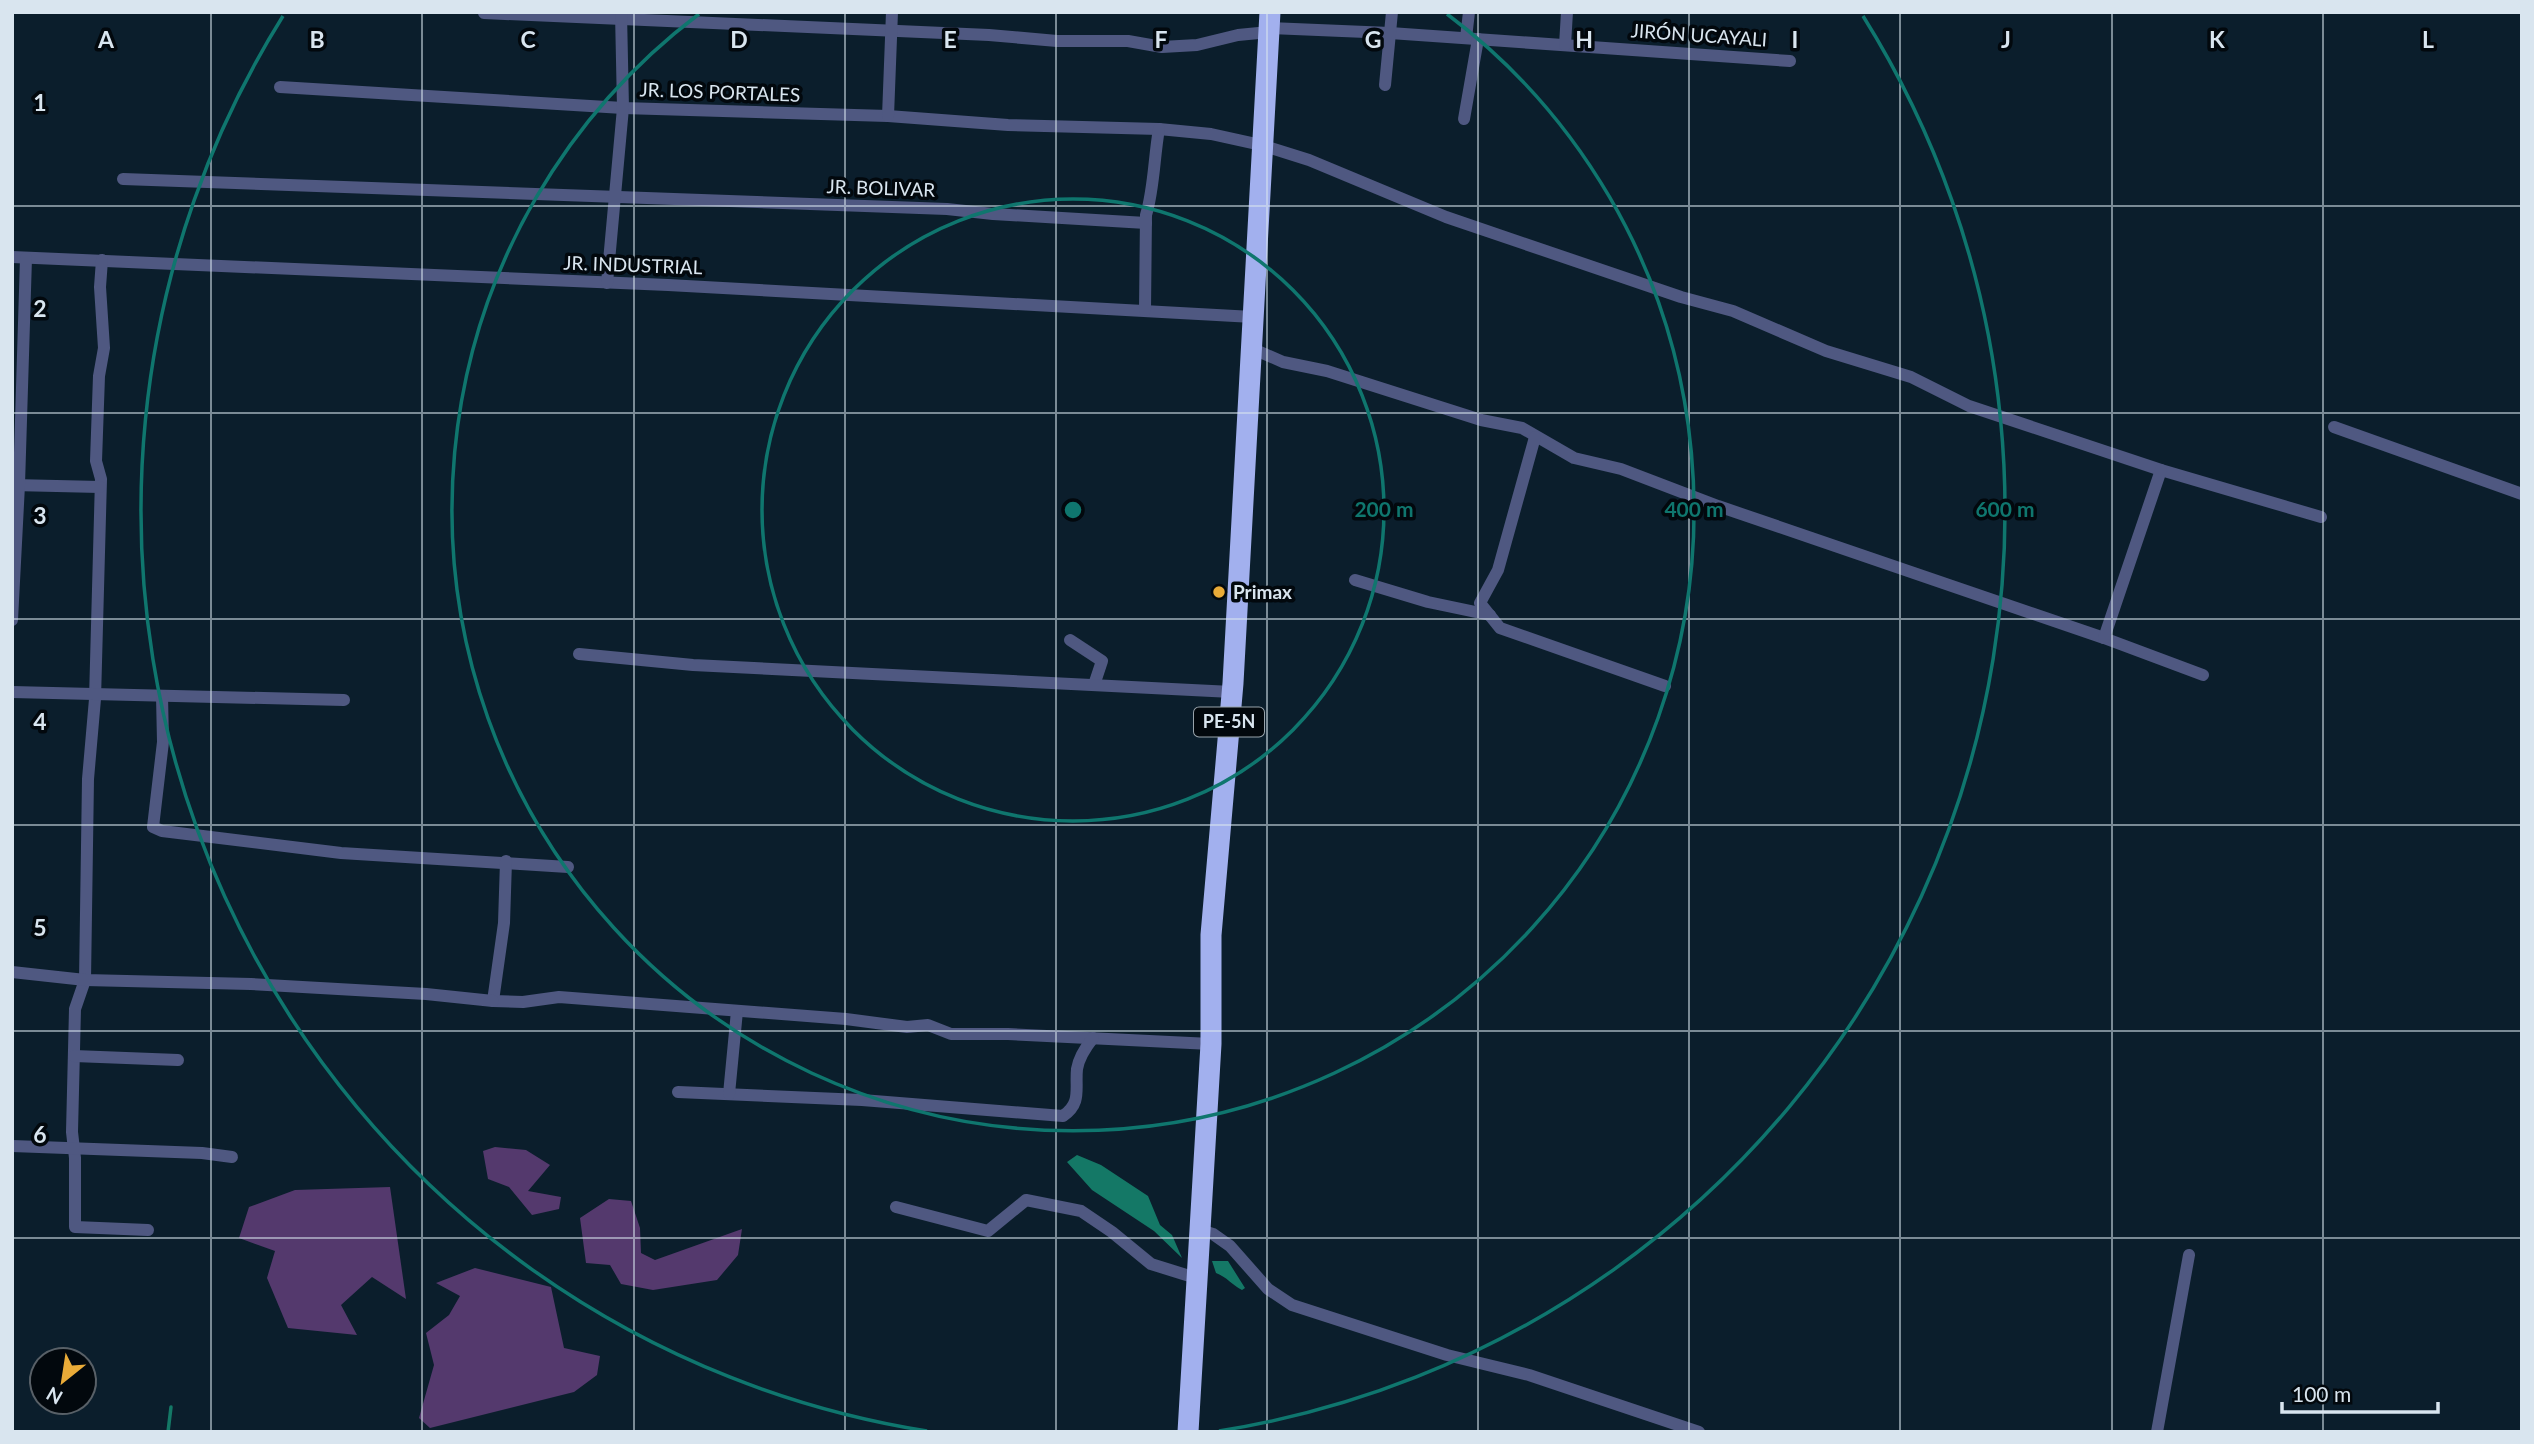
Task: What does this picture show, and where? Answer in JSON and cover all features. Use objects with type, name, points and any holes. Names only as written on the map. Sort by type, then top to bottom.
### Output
[{"type":"highway","name":"PE-5N","points":[[1188,1432],[1211,1044],[1212,925],[1232,692],[1269,24]]},
{"type":"street","points":[[888,116],[892,12]]},
{"type":"street","points":[[1385,85],[1392,12]]},
{"type":"street","points":[[1464,118],[1472,38],[1469,12]]},
{"type":"street","points":[[1565,45],[1567,12]]},
{"type":"street","name":"JIRÓN UCAYALI","points":[[484,13],[621,16],[1057,41],[1128,41],[1162,47],[1198,45],[1269,24],[1790,61]]},
{"type":"street","points":[[607,283],[623,108],[621,16]]},
{"type":"street","name":"JR. LOS PORTALES","points":[[280,87],[623,108],[888,116],[1008,125],[1159,129],[1210,134],[1261,145],[1334,170],[1446,217],[1681,297],[1733,312],[1826,351],[1912,377],[1969,406],[2161,470],[2321,517]]},
{"type":"street","points":[[1144,310],[1146,223],[1159,129]]},
{"type":"street","name":"JR. BOLIVAR","points":[[123,179],[947,209],[1146,223]]},
{"type":"street","points":[[12,620],[19,258]]},
{"type":"street","name":"JR. INDUSTRIAL","points":[[19,258],[884,296],[1252,317]]},
{"type":"street","points":[[102,260],[100,287],[104,348],[99,376],[96,461],[100,487],[94,694],[88,779],[85,981],[75,1009],[72,1132],[75,1227],[148,1230]]},
{"type":"street","points":[[1251,348],[1283,362],[1327,372],[1481,420],[1522,428],[1574,458],[1621,469],[2203,675]]},
{"type":"street","points":[[2334,427],[2522,494]]},
{"type":"street","points":[[1535,437],[1498,570],[1480,603],[1500,628],[1665,686]]},
{"type":"street","points":[[2104,638],[2161,470]]},
{"type":"street","points":[[16,485],[100,487]]},
{"type":"street","points":[[1355,580],[1428,602],[1490,615]]},
{"type":"street","points":[[1070,640],[1104,660],[1094,685]]},
{"type":"street","points":[[579,654],[693,665],[1232,692]]},
{"type":"street","points":[[12,692],[344,700]]},
{"type":"street","points":[[162,695],[163,742],[153,827],[162,831],[341,853],[506,861],[568,867]]},
{"type":"street","points":[[493,1001],[504,923],[506,861]]},
{"type":"street","points":[[12,972],[85,981],[251,984],[426,994],[493,1001],[523,1002],[559,998],[907,1027],[928,1026],[951,1034],[1008,1034],[1211,1044]]},
{"type":"street","points":[[729,1094],[737,1011]]},
{"type":"street","points":[[678,1092],[943,1105],[1063,1116],[1072,1110],[1076,1100],[1077,1067],[1093,1038]]},
{"type":"street","points":[[74,1056],[178,1060]]},
{"type":"street","points":[[12,1146],[202,1153],[232,1157]]},
{"type":"street","points":[[896,1208],[988,1231],[1026,1200],[1080,1211],[1112,1232],[1151,1264],[1196,1278]]},
{"type":"street","points":[[1200,1230],[1213,1234],[1230,1246],[1268,1289],[1292,1305],[1447,1355],[1529,1375],[1699,1432]]},
{"type":"street","points":[[2157,1432],[2189,1255]]},
{"type":"shaded area","points":[[495,1147],[526,1150],[550,1165],[528,1191],[561,1197],[559,1209],[532,1215],[509,1187],[488,1179],[483,1151]]},
{"type":"shaded area","points":[[1077,1155],[1101,1165],[1148,1196],[1160,1225],[1172,1235],[1182,1258],[1154,1231],[1092,1190],[1067,1162]]},
{"type":"shaded area","points":[[390,1187],[406,1299],[372,1277],[341,1305],[357,1335],[288,1328],[267,1278],[275,1251],[239,1238],[249,1207],[295,1190]]},
{"type":"shaded area","points":[[609,1199],[631,1201],[640,1228],[641,1253],[655,1260],[742,1229],[738,1255],[717,1280],[653,1290],[621,1284],[610,1265],[586,1263],[580,1218]]},
{"type":"shaded area","points":[[1212,1261],[1228,1261],[1245,1288],[1242,1290],[1216,1273]]},
{"type":"shaded area","points":[[475,1268],[551,1287],[564,1348],[600,1356],[597,1375],[574,1392],[430,1428],[419,1418],[434,1365],[426,1333],[449,1315],[460,1296],[436,1283]]},
{"type":"waterway","points":[[168,1432],[171,1407]]},
{"type":"place","name":"Primax","points":[[1219,592]]}]
